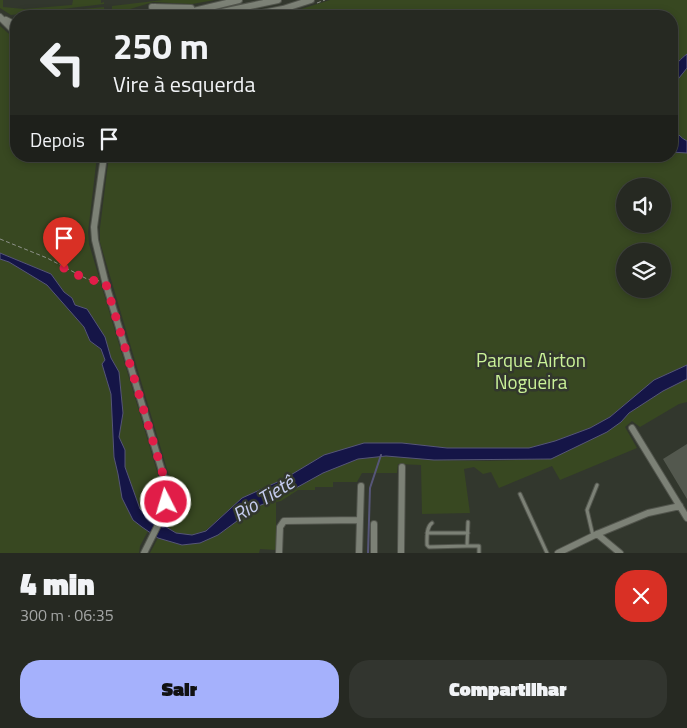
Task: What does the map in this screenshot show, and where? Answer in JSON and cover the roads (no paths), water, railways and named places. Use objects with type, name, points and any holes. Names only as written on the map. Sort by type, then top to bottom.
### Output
[{"type":"street","points":[[196,10],[239,0]]},
{"type":"street","points":[[231,10],[278,0]]},
{"type":"street","points":[[278,10],[311,0]]},
{"type":"street","points":[[161,10],[152,7],[208,7]]},
{"type":"street","points":[[0,17],[10,27]]},
{"type":"street","points":[[103,162],[94,227],[95,240],[105,281],[165,481],[166,502],[162,519],[144,553]]},
{"type":"street","points":[[632,428],[687,518]]},
{"type":"street","points":[[401,553],[402,467]]},
{"type":"street","points":[[359,553],[360,486]]},
{"type":"street","points":[[558,553],[648,513],[680,506]]},
{"type":"street","points":[[279,553],[280,527],[284,521],[360,520]]},
{"type":"street","points":[[374,524],[374,553]]},
{"type":"street","points":[[595,535],[620,553]]},
{"type":"lane","points":[[595,535],[587,510],[597,485]]},
{"type":"lane","points":[[520,494],[547,553]]},
{"type":"lane","points":[[467,546],[468,522]]},
{"type":"lane","points":[[432,523],[428,525],[427,545],[429,547],[479,546],[479,553]]},
{"type":"lane","points":[[427,533],[468,533]]},
{"type":"water","points":[[687,54],[687,68],[678,79],[678,63]]},
{"type":"water","points":[[678,134],[687,141],[687,153],[678,152]]},
{"type":"water","name":"Rio Tietê","points":[[0,253],[51,274],[64,292],[72,298],[75,305],[87,309],[105,337],[111,358],[119,372],[123,413],[119,437],[125,450],[125,467],[140,509],[176,533],[192,535],[206,531],[242,498],[284,479],[324,455],[364,443],[402,443],[447,448],[529,448],[590,428],[610,417],[654,380],[687,365],[687,379],[663,391],[629,413],[621,422],[607,432],[551,459],[434,460],[386,456],[358,459],[323,473],[276,499],[256,507],[218,535],[200,543],[182,545],[158,538],[133,520],[122,498],[114,457],[111,394],[102,364],[105,360],[101,349],[90,341],[84,327],[47,285],[9,262],[0,259]]},
{"type":"waterway","points":[[368,553],[370,488],[381,455]]},
{"type":"park label","name":"Parque Airton Nogueira","points":[[531,370]]}]
